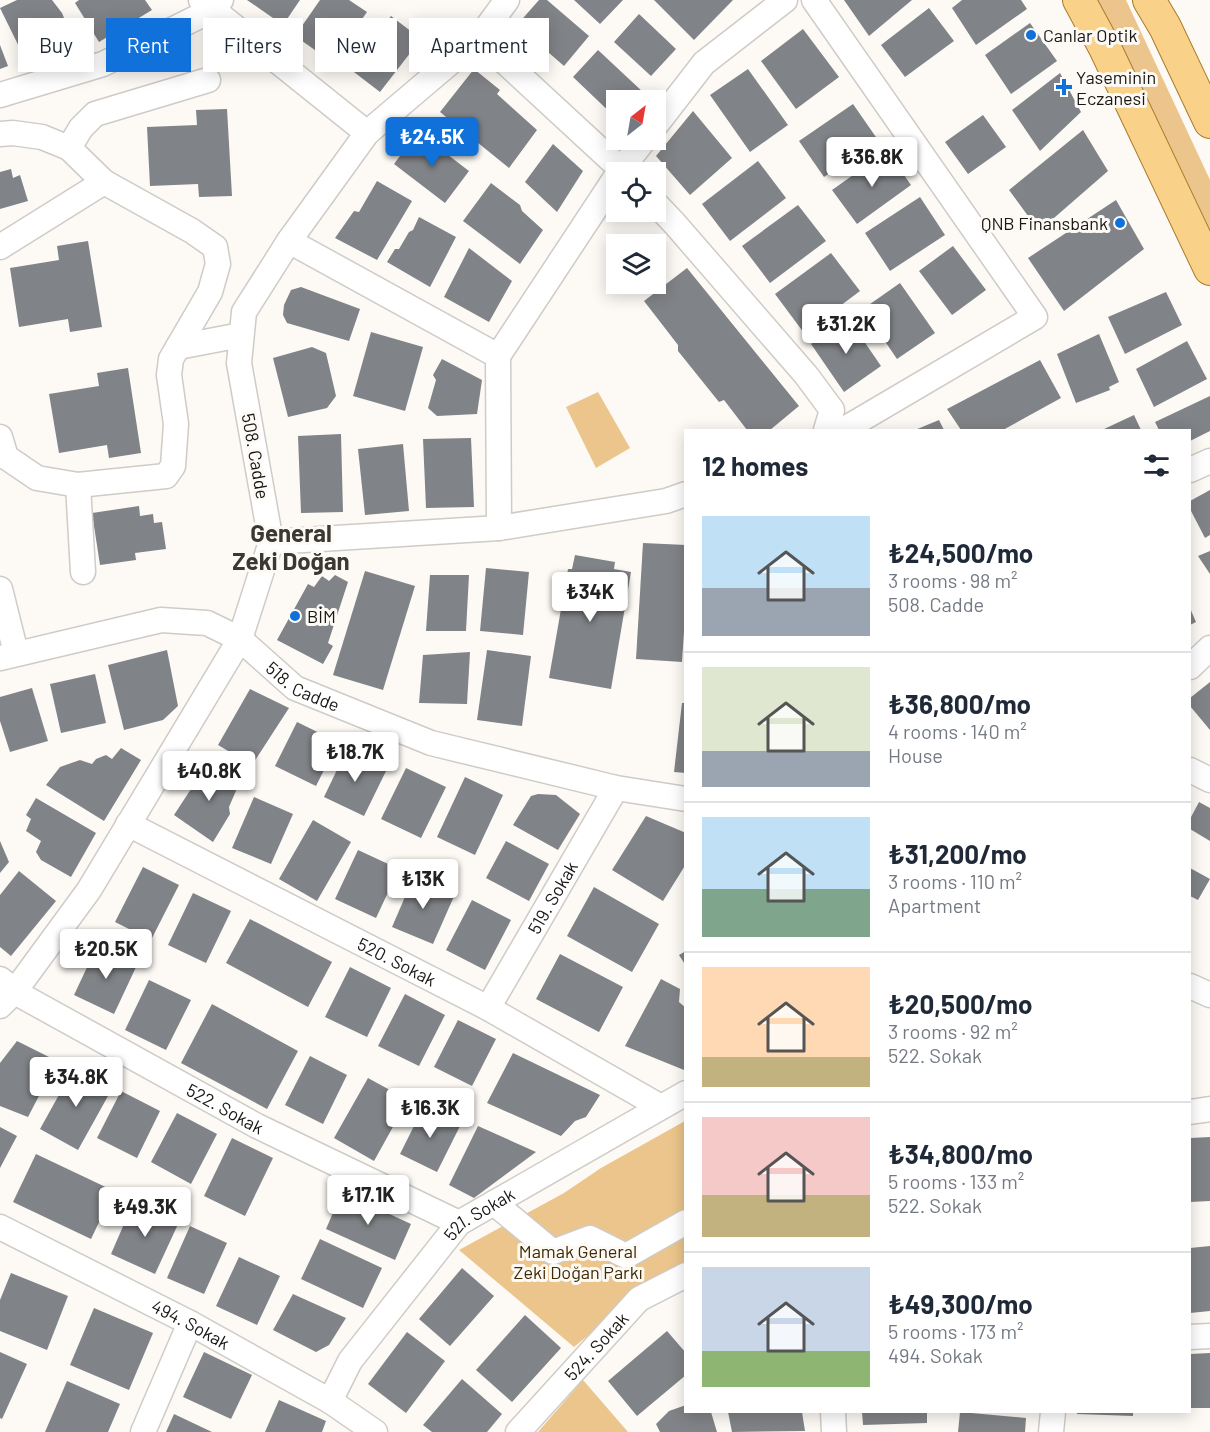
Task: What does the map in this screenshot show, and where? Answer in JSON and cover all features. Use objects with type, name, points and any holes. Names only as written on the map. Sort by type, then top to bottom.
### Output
[{"type":"main road","points":[[1079,0],[1106,48],[1210,269]]},
{"type":"main road","points":[[1149,0],[1165,27],[1210,122]]},
{"type":"street","name":"508. Cadde","points":[[493,18],[507,0]]},
{"type":"street","points":[[666,112],[704,63],[785,0]]},
{"type":"street","points":[[814,0],[1035,316],[845,429]]},
{"type":"street","points":[[0,95],[103,64],[211,3],[367,134]]},
{"type":"street","name":"508. Cadde","points":[[5,992],[89,890],[240,639],[271,542],[239,363],[244,312],[289,241],[367,134],[439,72]]},
{"type":"street","points":[[514,72],[608,162]]},
{"type":"street","points":[[69,148],[81,128],[95,114],[207,80]]},
{"type":"street","points":[[0,134],[13,133],[42,137],[69,148],[104,182],[192,231],[215,247],[218,264],[210,292],[171,359],[168,375],[176,424],[173,466],[166,476],[78,485],[37,478],[6,457],[0,437]]},
{"type":"street","points":[[0,247],[104,182]]},
{"type":"street","points":[[499,528],[498,356],[606,194]]},
{"type":"street","points":[[666,215],[798,366],[832,410],[826,429]]},
{"type":"street","points":[[289,241],[498,356]]},
{"type":"street","points":[[178,347],[241,335]]},
{"type":"street","points":[[1191,470],[1210,461]]},
{"type":"street","points":[[78,485],[83,572]]},
{"type":"street","points":[[271,542],[499,528],[666,501],[684,495]]},
{"type":"street","points":[[0,589],[8,656]]},
{"type":"street","name":"518. Cadde","points":[[8,656],[161,620],[207,623],[240,639],[295,688],[431,743],[616,788],[684,799]]},
{"type":"street","points":[[1191,666],[1210,648]]},
{"type":"street","points":[[1191,770],[1210,780]]},
{"type":"street","name":"519. Sokak","points":[[489,1008],[616,788]]},
{"type":"street","name":"520. Sokak","points":[[128,824],[489,1008],[661,1107]]},
{"type":"street","points":[[1191,986],[1210,995]]},
{"type":"street","name":"522. Sokak","points":[[5,992],[22,996],[257,1126],[459,1223]]},
{"type":"street","name":"521. Sokak","points":[[330,1401],[350,1361],[459,1223],[684,1094]]},
{"type":"street","points":[[1191,1112],[1210,1109]]},
{"type":"street","points":[[494,1203],[554,1252],[590,1238],[626,1256],[684,1223]]},
{"type":"street","name":"494. Sokak","points":[[3,1237],[190,1323],[330,1401],[349,1424],[375,1432]]},
{"type":"street","name":"524. Sokak","points":[[518,1432],[639,1299],[684,1276]]},
{"type":"street","points":[[143,1432],[190,1323]]},
{"type":"street","points":[[1191,1337],[1210,1336]]},
{"type":"street","points":[[833,1413],[834,1432]]},
{"type":"street","points":[[1051,1432],[1053,1413]]},
{"type":"green space","points":[[1096,0],[1126,0],[1210,180],[1210,237]]},
{"type":"green space","points":[[598,392],[630,448],[596,468],[566,407]]},
{"type":"green space","name":"Mamak General Zeki Doğan Parkı","points":[[684,1122],[684,1266],[622,1308],[574,1347],[459,1250],[564,1193],[601,1168]]},
{"type":"green space","points":[[583,1380],[628,1432],[538,1432]]},
{"type":"building","points":[[17,0],[52,0],[64,18],[18,18],[18,45],[0,8]]},
{"type":"building","points":[[79,0],[145,0],[152,10],[139,18],[106,18],[106,38],[99,42],[94,34],[94,18],[84,18],[75,3]]},
{"type":"building","points":[[247,0],[300,0],[288,18],[273,18]]},
{"type":"building","points":[[320,0],[349,0],[367,12],[363,18],[315,18],[315,50],[303,42],[303,24]]},
{"type":"building","points":[[539,0],[547,0],[589,36],[564,66],[549,53],[549,18],[523,18]]},
{"type":"building","points":[[574,0],[623,0],[600,24]]},
{"type":"building","points":[[654,0],[733,0],[694,40]]},
{"type":"building","points":[[844,0],[912,0],[869,36]]},
{"type":"building","points":[[962,0],[1021,0],[1027,9],[976,45],[952,8]]},
{"type":"building","points":[[929,8],[954,41],[905,77],[881,45]]},
{"type":"building","points":[[639,14],[676,49],[651,76],[614,42]]},
{"type":"building","points":[[397,21],[409,30],[409,55],[397,70]]},
{"type":"building","points":[[1030,23],[1057,61],[1011,94],[985,55]]},
{"type":"building","points":[[803,29],[839,77],[796,109],[761,61]]},
{"type":"building","points":[[0,45],[8,66],[0,69]]},
{"type":"building","points":[[598,50],[641,90],[606,90],[606,108],[573,77]]},
{"type":"building","points":[[748,69],[788,125],[750,152],[710,95]]},
{"type":"building","points":[[354,72],[395,72],[380,92]]},
{"type":"building","points":[[472,72],[478,72],[500,90],[497,94],[537,130],[509,168],[440,112]]},
{"type":"building","points":[[1060,73],[1081,112],[1040,151],[1012,110]]},
{"type":"building","points":[[853,104],[878,140],[824,177],[799,141]]},
{"type":"building","points":[[227,109],[232,196],[199,197],[198,184],[150,186],[147,127],[197,125],[196,110]]},
{"type":"building","points":[[693,111],[732,158],[690,195],[666,167],[666,162],[661,162],[656,156],[661,150],[666,150],[666,144]]},
{"type":"building","points":[[983,115],[1006,147],[968,174],[945,142]]},
{"type":"building","points":[[1083,130],[1108,171],[1039,231],[1009,190]]},
{"type":"building","points":[[418,132],[469,171],[445,203],[394,164]]},
{"type":"building","points":[[553,144],[583,171],[557,212],[525,182]]},
{"type":"building","points":[[887,151],[911,185],[857,224],[832,190]]},
{"type":"building","points":[[758,161],[786,198],[730,241],[702,204]]},
{"type":"building","points":[[11,169],[13,178],[20,175],[28,201],[0,209],[0,172]]},
{"type":"building","points":[[377,181],[412,201],[377,260],[335,238],[354,211],[359,212]]},
{"type":"building","points":[[491,183],[520,205],[522,211],[543,230],[520,264],[463,221]]},
{"type":"building","points":[[920,197],[945,235],[890,271],[865,233]]},
{"type":"building","points":[[1116,200],[1144,249],[1064,311],[1028,258]]},
{"type":"building","points":[[798,205],[826,241],[770,283],[742,246]]},
{"type":"building","points":[[419,217],[456,237],[430,287],[387,262],[395,249],[399,249],[409,232],[413,230]]},
{"type":"building","points":[[88,241],[102,327],[70,332],[68,319],[19,327],[10,268],[59,260],[57,246]]},
{"type":"building","points":[[953,246],[986,290],[952,315],[919,271]]},
{"type":"building","points":[[469,248],[512,281],[489,322],[444,297]]},
{"type":"building","points":[[831,253],[860,291],[804,333],[775,294]]},
{"type":"building","points":[[687,268],[799,406],[771,429],[746,429],[724,400],[719,402],[678,351],[678,345],[644,301],[653,294],[666,294],[666,284]]},
{"type":"building","points":[[900,283],[935,333],[897,359],[863,309]]},
{"type":"building","points":[[301,287],[360,309],[349,341],[287,323],[283,315],[284,305],[291,290]]},
{"type":"building","points":[[1166,292],[1182,325],[1125,354],[1108,317]]},
{"type":"building","points":[[848,318],[881,366],[844,392],[811,344]]},
{"type":"building","points":[[371,332],[423,347],[405,411],[353,396]]},
{"type":"building","points":[[1099,334],[1119,382],[1109,387],[1110,390],[1076,403],[1057,354]]},
{"type":"building","points":[[1187,341],[1207,379],[1154,407],[1136,369]]},
{"type":"building","points":[[312,347],[326,353],[336,396],[327,408],[288,417],[273,358]]},
{"type":"building","points":[[442,359],[482,380],[477,414],[437,416],[428,408],[436,380],[433,375]]},
{"type":"building","points":[[1040,360],[1061,398],[1005,429],[960,429],[947,409]]},
{"type":"building","points":[[128,368],[141,453],[109,458],[107,445],[59,453],[49,394],[99,386],[97,373]]},
{"type":"building","points":[[1210,396],[1210,431],[1191,440],[1191,429],[1158,429],[1155,422]]},
{"type":"building","points":[[1134,415],[1141,429],[1104,429]]},
{"type":"building","points":[[939,420],[944,429],[917,429]]},
{"type":"building","points":[[341,434],[343,512],[301,513],[298,436]]},
{"type":"building","points":[[471,438],[474,507],[426,508],[423,439]]},
{"type":"building","points":[[403,444],[409,511],[365,515],[358,449]]},
{"type":"building","points":[[1210,490],[1210,535],[1205,538],[1191,511],[1191,500]]},
{"type":"building","points":[[139,506],[140,516],[153,514],[154,523],[162,522],[166,549],[135,553],[136,560],[100,565],[92,513]]},
{"type":"building","points":[[643,543],[684,545],[682,662],[636,659]]},
{"type":"building","points":[[1210,551],[1210,574],[1198,556]]},
{"type":"building","points":[[575,555],[615,562],[614,569],[631,572],[611,689],[549,678],[568,569],[572,569]]},
{"type":"building","points":[[486,568],[529,572],[523,635],[480,631]]},
{"type":"building","points":[[365,571],[415,586],[383,690],[333,675]]},
{"type":"building","points":[[335,575],[348,582],[328,643],[333,646],[323,664],[277,640],[308,584],[314,587],[322,576],[329,581]]},
{"type":"building","points":[[430,575],[469,575],[466,631],[426,631]]},
{"type":"building","points":[[1191,610],[1196,622],[1191,624]]},
{"type":"building","points":[[167,650],[178,706],[163,720],[124,730],[108,665]]},
{"type":"building","points":[[487,650],[531,656],[522,726],[477,720]]},
{"type":"building","points":[[470,652],[467,704],[419,703],[423,655]]},
{"type":"building","points":[[95,674],[106,723],[61,733],[50,684]]},
{"type":"building","points":[[1210,682],[1210,730],[1191,707],[1191,697]]},
{"type":"building","points":[[32,688],[48,741],[10,752],[0,721],[0,697]]},
{"type":"building","points":[[250,689],[289,708],[252,765],[218,745]]},
{"type":"building","points":[[682,703],[684,703],[684,773],[674,772]]},
{"type":"building","points":[[297,722],[338,742],[316,786],[275,766]]},
{"type":"building","points":[[121,748],[141,760],[104,821],[46,785],[60,767],[80,760],[92,764],[96,759],[106,755],[112,759]]},
{"type":"building","points":[[347,749],[387,769],[364,816],[324,797]]},
{"type":"building","points":[[211,764],[241,779],[229,807],[230,814],[213,842],[174,815]]},
{"type":"building","points":[[406,768],[446,787],[421,838],[381,819]]},
{"type":"building","points":[[465,777],[503,795],[475,855],[437,837]]},
{"type":"building","points":[[556,795],[580,814],[558,850],[513,825],[531,796]]},
{"type":"building","points":[[254,797],[293,814],[271,864],[232,848]]},
{"type":"building","points":[[36,798],[96,833],[71,877],[41,860],[36,852],[41,841],[26,831],[31,819],[26,815]]},
{"type":"building","points":[[1199,802],[1210,808],[1210,841],[1191,830],[1191,817]]},
{"type":"building","points":[[646,816],[684,832],[684,867],[663,901],[612,870]]},
{"type":"building","points":[[313,820],[351,842],[317,901],[279,879]]},
{"type":"building","points":[[0,841],[9,862],[0,873]]},
{"type":"building","points":[[506,841],[549,864],[529,901],[486,878]]},
{"type":"building","points":[[358,850],[399,869],[376,918],[335,899]]},
{"type":"building","points":[[143,867],[179,885],[151,940],[115,922]]},
{"type":"building","points":[[1191,869],[1210,879],[1198,900],[1191,896]]},
{"type":"building","points":[[19,871],[56,901],[11,956],[0,947],[0,895]]},
{"type":"building","points":[[414,876],[455,894],[433,944],[392,927]]},
{"type":"building","points":[[594,887],[659,924],[632,972],[567,936]]},
{"type":"building","points":[[193,893],[231,911],[206,963],[168,945]]},
{"type":"building","points":[[472,900],[511,920],[485,970],[446,950]]},
{"type":"building","points":[[250,919],[332,962],[308,1007],[226,963]]},
{"type":"building","points":[[97,946],[137,965],[114,1014],[74,995]]},
{"type":"building","points":[[684,952],[684,963],[679,955]]},
{"type":"building","points":[[560,954],[623,987],[599,1032],[536,999]]},
{"type":"building","points":[[350,967],[391,988],[367,1037],[325,1017]]},
{"type":"building","points":[[661,979],[680,989],[679,1002],[684,1006],[684,1070],[625,1046]]},
{"type":"building","points":[[149,980],[191,1000],[166,1050],[125,1030]]},
{"type":"building","points":[[405,994],[445,1015],[419,1066],[378,1046]]},
{"type":"building","points":[[212,1004],[298,1051],[267,1109],[181,1063]]},
{"type":"building","points":[[458,1020],[496,1039],[472,1086],[434,1067]]},
{"type":"building","points":[[17,1041],[57,1061],[28,1117],[0,1106],[0,1063]]},
{"type":"building","points":[[513,1053],[600,1095],[586,1117],[575,1121],[561,1136],[487,1103]]},
{"type":"building","points":[[310,1056],[347,1075],[323,1124],[285,1105]]},
{"type":"building","points":[[75,1066],[113,1087],[78,1150],[40,1129]]},
{"type":"building","points":[[368,1078],[408,1100],[374,1161],[334,1138]]},
{"type":"building","points":[[121,1091],[160,1111],[137,1158],[97,1138]]},
{"type":"building","points":[[424,1106],[461,1124],[437,1172],[400,1154]]},
{"type":"building","points":[[177,1113],[217,1134],[191,1184],[151,1162]]},
{"type":"building","points":[[478,1126],[536,1152],[474,1198],[449,1185]]},
{"type":"building","points":[[0,1127],[17,1136],[0,1168]]},
{"type":"building","points":[[1210,1137],[1210,1201],[1191,1202],[1191,1138]]},
{"type":"building","points":[[232,1138],[273,1158],[245,1216],[204,1196]]},
{"type":"building","points":[[36,1154],[114,1191],[91,1239],[13,1202]]},
{"type":"building","points":[[342,1192],[411,1224],[395,1260],[326,1229]]},
{"type":"building","points":[[134,1201],[179,1222],[155,1274],[111,1254]]},
{"type":"building","points":[[190,1226],[227,1243],[204,1294],[167,1278]]},
{"type":"building","points":[[320,1239],[382,1268],[363,1308],[301,1279]]},
{"type":"building","points":[[1210,1246],[1210,1311],[1191,1313],[1191,1248]]},
{"type":"building","points":[[239,1257],[280,1276],[257,1325],[216,1306]]},
{"type":"building","points":[[462,1268],[494,1296],[450,1346],[419,1319]]},
{"type":"building","points":[[11,1273],[68,1296],[47,1350],[0,1331],[0,1300]]},
{"type":"building","points":[[293,1294],[346,1318],[329,1345],[316,1352],[273,1330]]},
{"type":"building","points":[[94,1308],[153,1333],[129,1390],[70,1365]]},
{"type":"building","points":[[525,1315],[561,1348],[512,1402],[476,1370]]},
{"type":"building","points":[[667,1331],[684,1351],[684,1377],[637,1416],[608,1381]]},
{"type":"building","points":[[407,1332],[445,1361],[406,1413],[368,1384]]},
{"type":"building","points":[[0,1352],[27,1364],[2,1419],[0,1418]]},
{"type":"building","points":[[204,1352],[252,1375],[231,1419],[183,1397]]},
{"type":"building","points":[[1210,1353],[1210,1408],[1191,1408],[1191,1354]]},
{"type":"building","points":[[462,1379],[502,1414],[487,1432],[432,1432],[423,1425]]},
{"type":"building","points":[[67,1381],[120,1404],[108,1432],[45,1432]]},
{"type":"building","points":[[279,1400],[326,1421],[322,1432],[265,1432]]},
{"type":"building","points":[[684,1406],[684,1413],[711,1413],[717,1432],[660,1432],[656,1424],[669,1411]]},
{"type":"building","points":[[728,1413],[802,1413],[805,1431],[732,1432]]},
{"type":"building","points":[[862,1413],[927,1413],[927,1423],[863,1425]]},
{"type":"building","points":[[960,1413],[1026,1418],[1025,1432],[958,1432]]},
{"type":"building","points":[[1133,1413],[1133,1416],[1077,1414]]},
{"type":"building","points":[[174,1414],[212,1432],[166,1432]]},
{"type":"place","name":"Canlar Optik","points":[[1031,35]]},
{"type":"place","name":"Yaseminin Eczanesi","points":[[1064,87]]},
{"type":"place","name":"QNB Finansbank","points":[[1120,223]]},
{"type":"place","name":"BİM","points":[[295,616]]},
{"type":"district","name":"General Zeki Doğan","points":[[291,546]]}]
